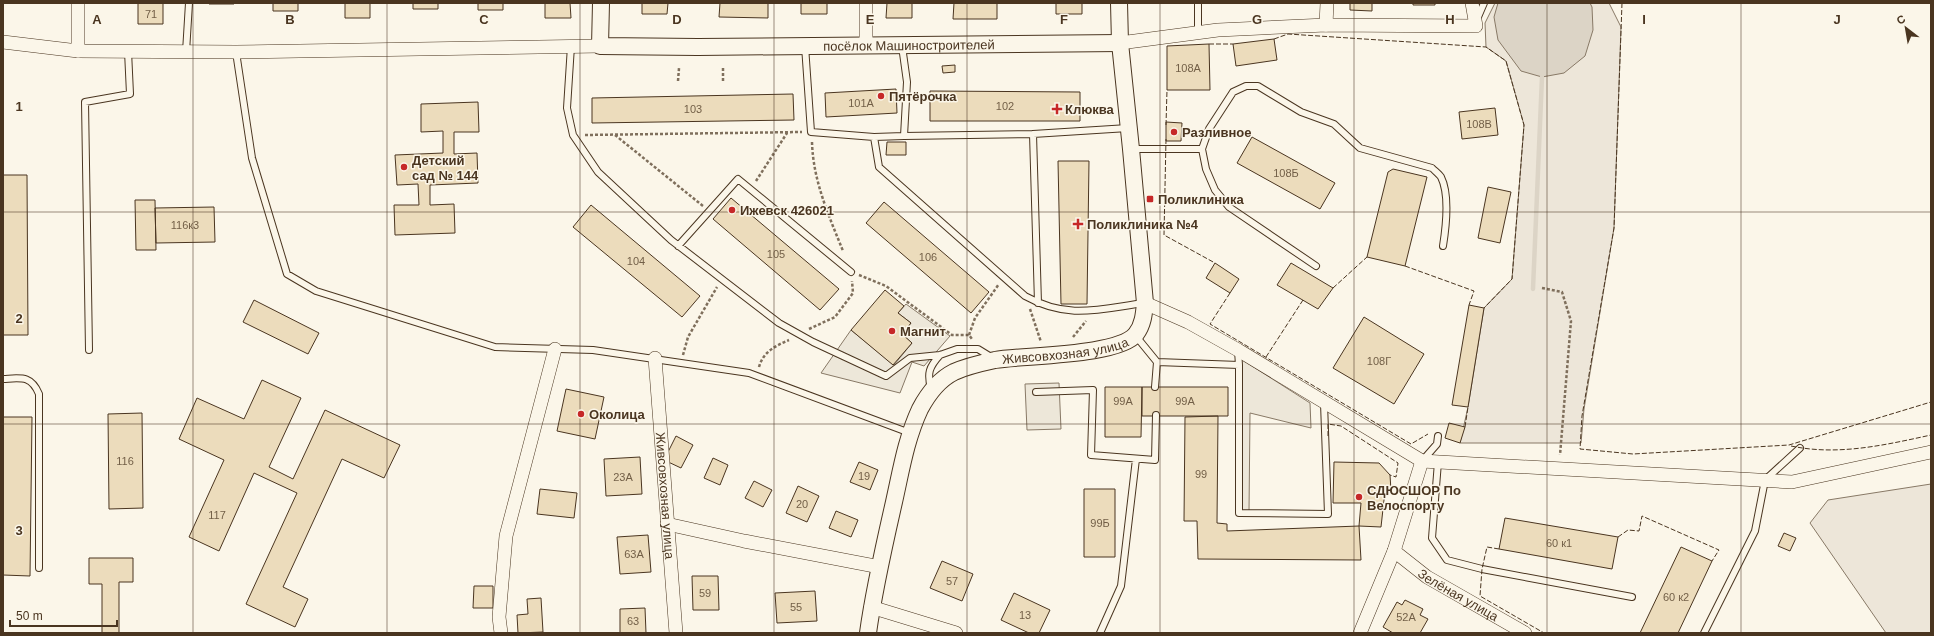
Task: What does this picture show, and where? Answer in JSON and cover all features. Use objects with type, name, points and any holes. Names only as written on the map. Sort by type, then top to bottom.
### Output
[{"type":"street","points":[[78,3],[78,51]]},
{"type":"street","points":[[3,42],[78,51],[186,52],[600,46],[601,3]]},
{"type":"street","points":[[866,3],[866,46]]},
{"type":"street","points":[[1119,3],[1120,43],[1218,30],[1326,25],[1476,26],[1472,3]]},
{"type":"street","points":[[1326,25],[1327,3]]},
{"type":"street","name":"посёлок Машиностроителей","points":[[600,46],[698,47],[1120,43]]},
{"type":"street","name":"Живсовхозная улица","points":[[868,633],[871,607],[910,433],[920,408],[931,391],[942,380],[954,372],[972,365],[995,360],[1101,349],[1119,344],[1135,335],[1143,321],[1145,302],[1120,43]]},
{"type":"street","points":[[1145,302],[1190,323],[1238,350],[1422,461],[1559,470],[1792,482],[1931,452]]},
{"type":"street","points":[[501,633],[500,617],[506,536],[555,349]]},
{"type":"street","name":"Живсовхозная улица","points":[[655,358],[676,633]]},
{"type":"street","points":[[1360,633],[1394,551],[1422,461]]},
{"type":"street","points":[[668,524],[744,541],[880,567]]},
{"type":"street","name":"Зелёная улица","points":[[1394,551],[1427,576],[1525,633]]},
{"type":"street","points":[[871,607],[956,633]]},
{"type":"lane","points":[[186,52],[189,3]]},
{"type":"lane","points":[[1198,3],[1198,33]]},
{"type":"lane","points":[[1476,26],[1479,11],[1484,3]]},
{"type":"lane","points":[[902,45],[907,82],[904,136]]},
{"type":"lane","points":[[571,46],[567,108],[573,135],[598,172],[678,246],[779,323],[886,376],[910,358],[940,355],[957,349],[978,349],[995,360]]},
{"type":"lane","points":[[805,46],[812,132],[874,137],[1033,134],[1129,128]]},
{"type":"lane","points":[[89,350],[85,102],[130,94],[128,51]]},
{"type":"lane","points":[[236,52],[252,158],[288,274],[316,291],[495,347],[593,350],[749,373],[910,433]]},
{"type":"lane","points":[[1316,266],[1230,207],[1215,190],[1206,169],[1202,149],[1210,129],[1233,92],[1246,86],[1258,86],[1301,112],[1334,124],[1360,148],[1432,168],[1440,176],[1444,187],[1447,221],[1443,246]]},
{"type":"lane","points":[[1033,134],[1038,303]]},
{"type":"lane","points":[[874,137],[879,167],[1025,296],[1050,308],[1069,312],[1145,302]]},
{"type":"lane","points":[[1131,149],[1202,149]]},
{"type":"lane","points":[[678,246],[738,180],[851,272]]},
{"type":"lane","points":[[1135,335],[1157,362],[1155,387]]},
{"type":"lane","points":[[1238,350],[1239,513],[1328,514],[1324,403]]},
{"type":"lane","points":[[931,391],[929,381],[930,367],[940,355]]},
{"type":"lane","points":[[1157,362],[1238,365]]},
{"type":"lane","points":[[3,379],[25,378],[35,384],[39,394],[39,568]]},
{"type":"lane","points":[[1036,392],[1093,390],[1091,455],[1155,460],[1156,415]]},
{"type":"lane","points":[[1422,461],[1437,444],[1438,436]]},
{"type":"lane","points":[[1704,633],[1756,531],[1765,480],[1800,448]]},
{"type":"lane","points":[[1100,633],[1121,586],[1136,459]]},
{"type":"lane","points":[[1438,462],[1432,538],[1447,560],[1482,569],[1632,597]]},
{"type":"path","points":[[678,81],[679,68]]},
{"type":"path","points":[[723,68],[724,81]]},
{"type":"path","points":[[750,190],[787,132]]},
{"type":"path","points":[[573,135],[812,132],[812,157],[820,192],[851,272],[853,293],[835,317],[771,348],[761,360],[760,364]]},
{"type":"path","points":[[615,134],[709,211]]},
{"type":"path","points":[[851,272],[886,286],[952,335],[969,335]]},
{"type":"path","points":[[969,335],[975,318],[1004,277]]},
{"type":"path","points":[[684,348],[716,290],[720,279]]},
{"type":"path","points":[[1542,288],[1562,292],[1571,321],[1559,470]]},
{"type":"path","points":[[1025,296],[1041,342]]},
{"type":"path","points":[[1073,338],[1095,309]]},
{"type":"path","points":[[969,335],[978,349]]},
{"type":"shaded area","points":[[1495,3],[1609,3],[1621,27],[1614,228],[1584,409],[1581,443],[1460,443],[1468,407],[1484,308],[1512,279],[1524,125],[1506,61],[1486,47],[1485,23]]},
{"type":"shaded area","points":[[1498,3],[1590,3],[1592,7],[1593,30],[1585,56],[1564,73],[1542,77],[1521,71],[1498,40],[1494,17]]},
{"type":"shaded area","points":[[906,304],[950,336],[924,366],[912,362],[900,393],[821,373],[851,330],[894,365],[912,343],[902,334],[911,323],[898,313]]},
{"type":"shaded area","points":[[1238,357],[1310,403],[1311,428],[1250,413],[1249,513],[1239,513]]},
{"type":"shaded area","points":[[1059,383],[1061,429],[1027,430],[1025,384]]},
{"type":"shaded area","points":[[1931,484],[1931,633],[1886,633],[1810,523],[1828,500]]},
{"type":"building","points":[[138,3],[163,3],[163,24],[138,24]]},
{"type":"building","points":[[234,3],[234,4],[209,4]]},
{"type":"building","points":[[273,3],[298,3],[298,11],[273,11]]},
{"type":"building","points":[[345,3],[370,3],[370,18],[345,18]]},
{"type":"building","points":[[413,3],[438,3],[438,9],[413,9]]},
{"type":"building","points":[[478,3],[503,3],[503,10],[478,10]]},
{"type":"building","points":[[545,3],[570,3],[571,18],[545,18]]},
{"type":"building","points":[[642,3],[668,3],[667,14],[642,14]]},
{"type":"building","points":[[720,3],[768,3],[768,18],[719,17]]},
{"type":"building","points":[[801,3],[827,3],[827,14],[801,14]]},
{"type":"building","points":[[887,3],[912,3],[912,18],[886,18]]},
{"type":"building","points":[[954,3],[997,3],[997,19],[953,19]]},
{"type":"building","points":[[1056,3],[1082,3],[1082,14],[1056,14]]},
{"type":"building","points":[[1350,3],[1372,3],[1372,11],[1350,10]]},
{"type":"building","points":[[1413,3],[1435,3],[1435,5],[1413,5]]},
{"type":"building","points":[[1274,39],[1277,60],[1236,66],[1233,44]]},
{"type":"building","points":[[1209,44],[1210,90],[1167,90],[1167,46]]},
{"type":"building","points":[[955,65],[955,72],[943,73],[942,66]]},
{"type":"building","points":[[896,89],[897,113],[826,117],[825,93]]},
{"type":"building","points":[[930,91],[1080,92],[1080,121],[930,121]]},
{"type":"building","points":[[793,94],[794,120],[592,123],[592,98]]},
{"type":"building","points":[[478,102],[479,132],[454,132],[454,154],[477,153],[478,183],[430,185],[430,205],[454,204],[455,233],[395,235],[394,205],[419,205],[418,184],[397,185],[395,155],[443,153],[443,131],[421,132],[421,104]]},
{"type":"building","points":[[1495,108],[1498,135],[1462,139],[1459,112]]},
{"type":"building","name":"Разливное","points":[[1166,122],[1182,123],[1181,141],[1166,141]]},
{"type":"building","points":[[1252,137],[1335,183],[1320,209],[1237,163]]},
{"type":"building","points":[[887,142],[906,142],[906,155],[886,155]]},
{"type":"building","points":[[1058,161],[1089,161],[1087,304],[1061,304]]},
{"type":"building","points":[[1393,169],[1427,177],[1405,266],[1367,257],[1388,172]]},
{"type":"building","points":[[3,175],[27,175],[28,335],[3,335]]},
{"type":"building","points":[[1488,187],[1511,192],[1500,243],[1478,238]]},
{"type":"building","points":[[731,198],[839,289],[820,310],[713,219]]},
{"type":"building","points":[[135,200],[155,200],[156,250],[136,250]]},
{"type":"building","points":[[884,202],[989,292],[971,313],[866,223]]},
{"type":"building","points":[[591,205],[700,296],[682,317],[573,227]]},
{"type":"building","points":[[214,207],[215,242],[156,243],[155,208]]},
{"type":"building","points":[[1215,263],[1239,279],[1230,293],[1206,278]]},
{"type":"building","points":[[1291,263],[1333,288],[1318,309],[1277,285]]},
{"type":"building","points":[[885,290],[904,306],[898,313],[911,323],[902,334],[912,343],[893,365],[851,330]]},
{"type":"building","points":[[254,300],[319,333],[308,354],[243,322]]},
{"type":"building","points":[[1469,305],[1484,308],[1468,407],[1452,405]]},
{"type":"building","points":[[1364,317],[1424,354],[1394,404],[1333,368]]},
{"type":"building","points":[[262,380],[301,398],[269,467],[293,479],[325,410],[400,445],[384,478],[342,459],[283,587],[308,599],[295,627],[246,604],[297,493],[254,473],[219,551],[189,537],[224,460],[179,439],[197,398],[244,419]]},
{"type":"building","points":[[1105,387],[1142,387],[1141,437],[1105,437]]},
{"type":"building","points":[[1142,387],[1228,387],[1228,416],[1142,416]]},
{"type":"building","name":"Околица","points":[[566,389],[604,397],[595,439],[557,431]]},
{"type":"building","points":[[142,413],[143,508],[109,509],[108,414]]},
{"type":"building","points":[[1218,416],[1217,523],[1227,524],[1227,531],[1359,526],[1361,560],[1198,559],[1197,521],[1184,521],[1185,417]]},
{"type":"building","points":[[3,417],[32,417],[30,576],[3,575]]},
{"type":"building","points":[[1449,423],[1465,427],[1460,443],[1445,438]]},
{"type":"building","points":[[676,436],[693,445],[681,468],[664,460]]},
{"type":"building","points":[[640,457],[642,494],[606,496],[604,459]]},
{"type":"building","points":[[713,458],[728,465],[720,485],[704,478]]},
{"type":"building","points":[[859,462],[878,470],[870,490],[850,482]]},
{"type":"building","name":"СДЮСШОР По Велоспорту","points":[[1334,462],[1379,463],[1390,475],[1391,491],[1385,491],[1381,527],[1359,526],[1361,503],[1333,503]]},
{"type":"building","points":[[754,481],[772,490],[763,507],[745,498]]},
{"type":"building","points":[[798,486],[819,496],[807,522],[786,513]]},
{"type":"building","points":[[540,489],[577,493],[574,518],[537,514]]},
{"type":"building","points":[[1084,489],[1115,489],[1115,557],[1084,557]]},
{"type":"building","points":[[836,511],[858,520],[851,537],[829,528]]},
{"type":"building","points":[[1505,518],[1618,537],[1612,569],[1499,549]]},
{"type":"building","points":[[1784,533],[1796,538],[1790,551],[1778,546]]},
{"type":"building","points":[[648,535],[651,572],[620,574],[617,537]]},
{"type":"building","points":[[1681,547],[1712,561],[1678,633],[1640,633]]},
{"type":"building","points":[[89,558],[133,558],[133,582],[119,582],[119,633],[102,633],[102,584],[89,584]]},
{"type":"building","points":[[942,561],[973,574],[962,601],[930,588]]},
{"type":"building","points":[[692,576],[718,576],[719,610],[693,610]]},
{"type":"building","points":[[474,586],[493,586],[493,608],[473,608]]},
{"type":"building","points":[[815,591],[817,621],[777,623],[775,593]]},
{"type":"building","points":[[1014,593],[1050,610],[1039,633],[1029,633],[1001,620]]},
{"type":"building","points":[[541,598],[543,632],[518,633],[517,615],[528,614],[527,599]]},
{"type":"building","points":[[1405,600],[1423,609],[1420,615],[1428,619],[1420,633],[1393,633],[1383,627],[1397,602],[1402,605]]},
{"type":"building","points":[[645,608],[646,633],[620,633],[620,609]]},
{"type":"waterway","points":[[1533,289],[1542,77]]},
{"type":"fence","points":[[1622,3],[1614,228],[1582,416],[1580,449],[1633,454],[1789,445],[1931,402]]},
{"type":"fence","points":[[1274,39],[1288,34],[1486,47],[1506,61],[1524,125],[1512,279],[1484,308]]},
{"type":"fence","points":[[1209,44],[1233,44]]},
{"type":"fence","points":[[1166,125],[1167,90]]},
{"type":"fence","points":[[1166,139],[1164,235],[1215,263]]},
{"type":"fence","points":[[1333,288],[1367,257]]},
{"type":"fence","points":[[1405,266],[1474,291],[1469,305]]},
{"type":"fence","points":[[1230,293],[1210,324],[1411,444],[1428,434]]},
{"type":"fence","points":[[1266,357],[1303,300]]},
{"type":"fence","points":[[1465,427],[1468,407]]},
{"type":"fence","points":[[1328,436],[1328,424],[1341,426],[1398,463],[1396,477],[1390,475]]},
{"type":"fence","points":[[1791,446],[1809,449],[1844,450],[1879,446],[1931,435]]},
{"type":"fence","points":[[1618,537],[1628,530],[1639,531],[1642,516],[1719,550],[1712,561]]},
{"type":"fence","points":[[1499,549],[1487,547],[1482,569],[1480,596],[1544,633]]},
{"type":"place","name":"Пятёрочка","points":[[881,96]]},
{"type":"place","name":"Клюква","points":[[1057,109]]},
{"type":"place","name":"Разливное","points":[[1174,132]]},
{"type":"place","name":"Детский сад № 144","points":[[404,167]]},
{"type":"place","name":"Поликлиника","points":[[1150,199]]},
{"type":"place","name":"Ижевск 426021","points":[[732,210]]},
{"type":"place","name":"Поликлиника №4","points":[[1078,224]]},
{"type":"place","name":"Магнит","points":[[892,331]]},
{"type":"place","name":"Околица","points":[[581,414]]},
{"type":"place","name":"СДЮСШОР По Велоспорту","points":[[1359,497]]}]
